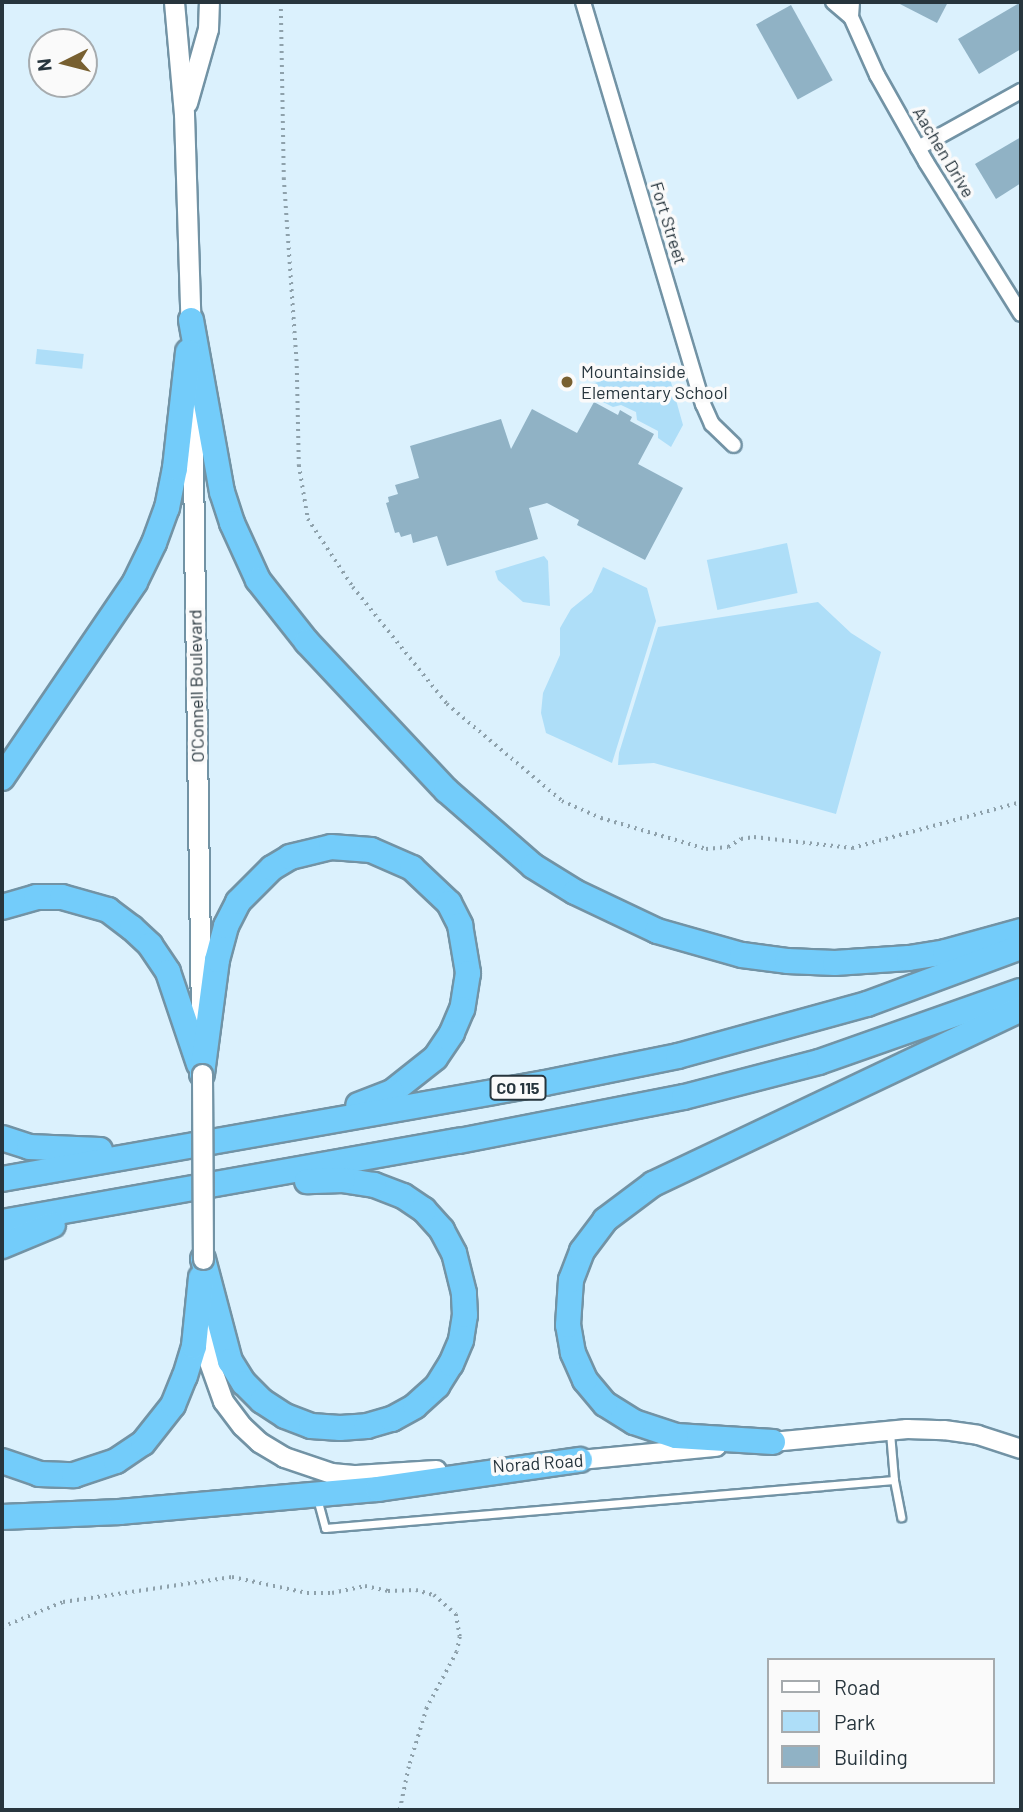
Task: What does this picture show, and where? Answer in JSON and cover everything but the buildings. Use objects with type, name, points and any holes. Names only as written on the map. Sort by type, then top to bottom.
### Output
[{"type":"highway","points":[[2,778],[135,582],[154,543],[175,468],[191,320]]},
{"type":"highway","points":[[191,320],[222,492],[236,534],[258,580],[307,642],[446,790],[533,866],[575,892],[657,931],[742,955],[787,961],[835,963],[909,958],[945,952],[1021,931]]},
{"type":"highway","points":[[202,1073],[217,960],[226,926],[239,902],[272,868],[290,857],[310,850],[331,847],[371,850],[412,868],[449,903],[460,925],[468,973],[462,1009],[452,1033],[435,1058],[392,1092],[360,1104],[231,1138]]},
{"type":"highway","points":[[2,907],[36,897],[62,897],[108,910],[132,928],[150,945],[168,972],[202,1073]]},
{"type":"highway","name":"CO 115","points":[[2,1179],[556,1081],[678,1056],[867,1004],[1021,947]]},
{"type":"highway","name":"CO 115","points":[[2,1222],[594,1116],[720,1089],[872,1046],[1021,991]]},
{"type":"highway","points":[[773,1442],[676,1436],[634,1422],[605,1404],[585,1380],[573,1353],[568,1325],[570,1280],[582,1251],[605,1220],[653,1184],[1021,1009]]},
{"type":"highway","points":[[2,1138],[29,1147],[65,1150],[174,1149]]},
{"type":"highway","points":[[203,1259],[230,1361],[244,1382],[262,1401],[285,1416],[311,1426],[367,1426],[392,1419],[415,1406],[436,1386],[451,1364],[461,1340],[465,1315],[464,1293],[454,1253],[442,1230],[424,1210],[403,1196],[364,1183],[343,1180],[233,1182]]},
{"type":"highway","points":[[2,1246],[42,1228],[177,1192]]},
{"type":"highway","points":[[2,1461],[39,1474],[90,1471],[129,1454],[158,1429],[173,1405],[194,1346],[203,1259]]},
{"type":"highway","points":[[2,1517],[120,1511],[378,1489],[580,1460]]},
{"type":"main road","name":"O'Connell Boulevard","points":[[174,2],[184,114],[191,320],[203,1259]]},
{"type":"main road","name":"O'Connell Boulevard","points":[[184,114],[208,29],[209,2]]},
{"type":"main road","name":"Norad Road","points":[[203,1259],[204,1333],[215,1382],[242,1426],[284,1457],[331,1473],[356,1475],[580,1460]]},
{"type":"street","name":"Fort Street","points":[[583,2],[703,404],[712,424],[734,445]]},
{"type":"street","points":[[833,2],[851,9]]},
{"type":"street","name":"Aachen Drive","points":[[851,9],[877,75],[918,148],[1021,314]]},
{"type":"street","points":[[918,148],[1021,91]]},
{"type":"street","name":"Norad Road","points":[[580,1460],[890,1431],[944,1430],[978,1435],[1021,1449]]},
{"type":"lane","points":[[890,1431],[894,1480],[901,1517]]},
{"type":"lane","points":[[316,1494],[325,1528],[894,1480]]},
{"type":"path","points":[[281,2],[284,178],[298,366],[299,465],[308,519],[353,587],[447,704],[562,801],[601,818],[706,849],[728,847],[741,839],[754,837],[852,848],[1021,802]]},
{"type":"path","points":[[2,1627],[63,1602],[232,1577],[307,1593],[332,1593],[365,1586],[388,1591],[416,1590],[434,1595],[456,1614],[460,1637],[457,1653],[427,1708],[408,1767],[400,1810]]},
{"type":"green space","points":[[37,349],[84,354],[82,369],[35,364]]},
{"type":"green space","points":[[650,367],[669,375],[683,425],[671,447],[658,438],[658,431],[637,420],[636,412],[621,405],[613,407],[595,398],[591,384]]},
{"type":"green space","points":[[787,543],[798,593],[717,610],[707,560]]},
{"type":"green space","points":[[544,556],[548,561],[550,606],[523,602],[498,580],[495,571]]},
{"type":"green space","points":[[603,567],[647,588],[656,621],[612,763],[546,733],[541,713],[543,693],[560,655],[560,628],[571,609],[592,592]]},
{"type":"green space","points":[[818,602],[851,633],[881,652],[836,814],[654,763],[618,765],[619,753],[658,627]]},
{"type":"place","name":"Mountainside Elementary School","points":[[567,382]]}]
